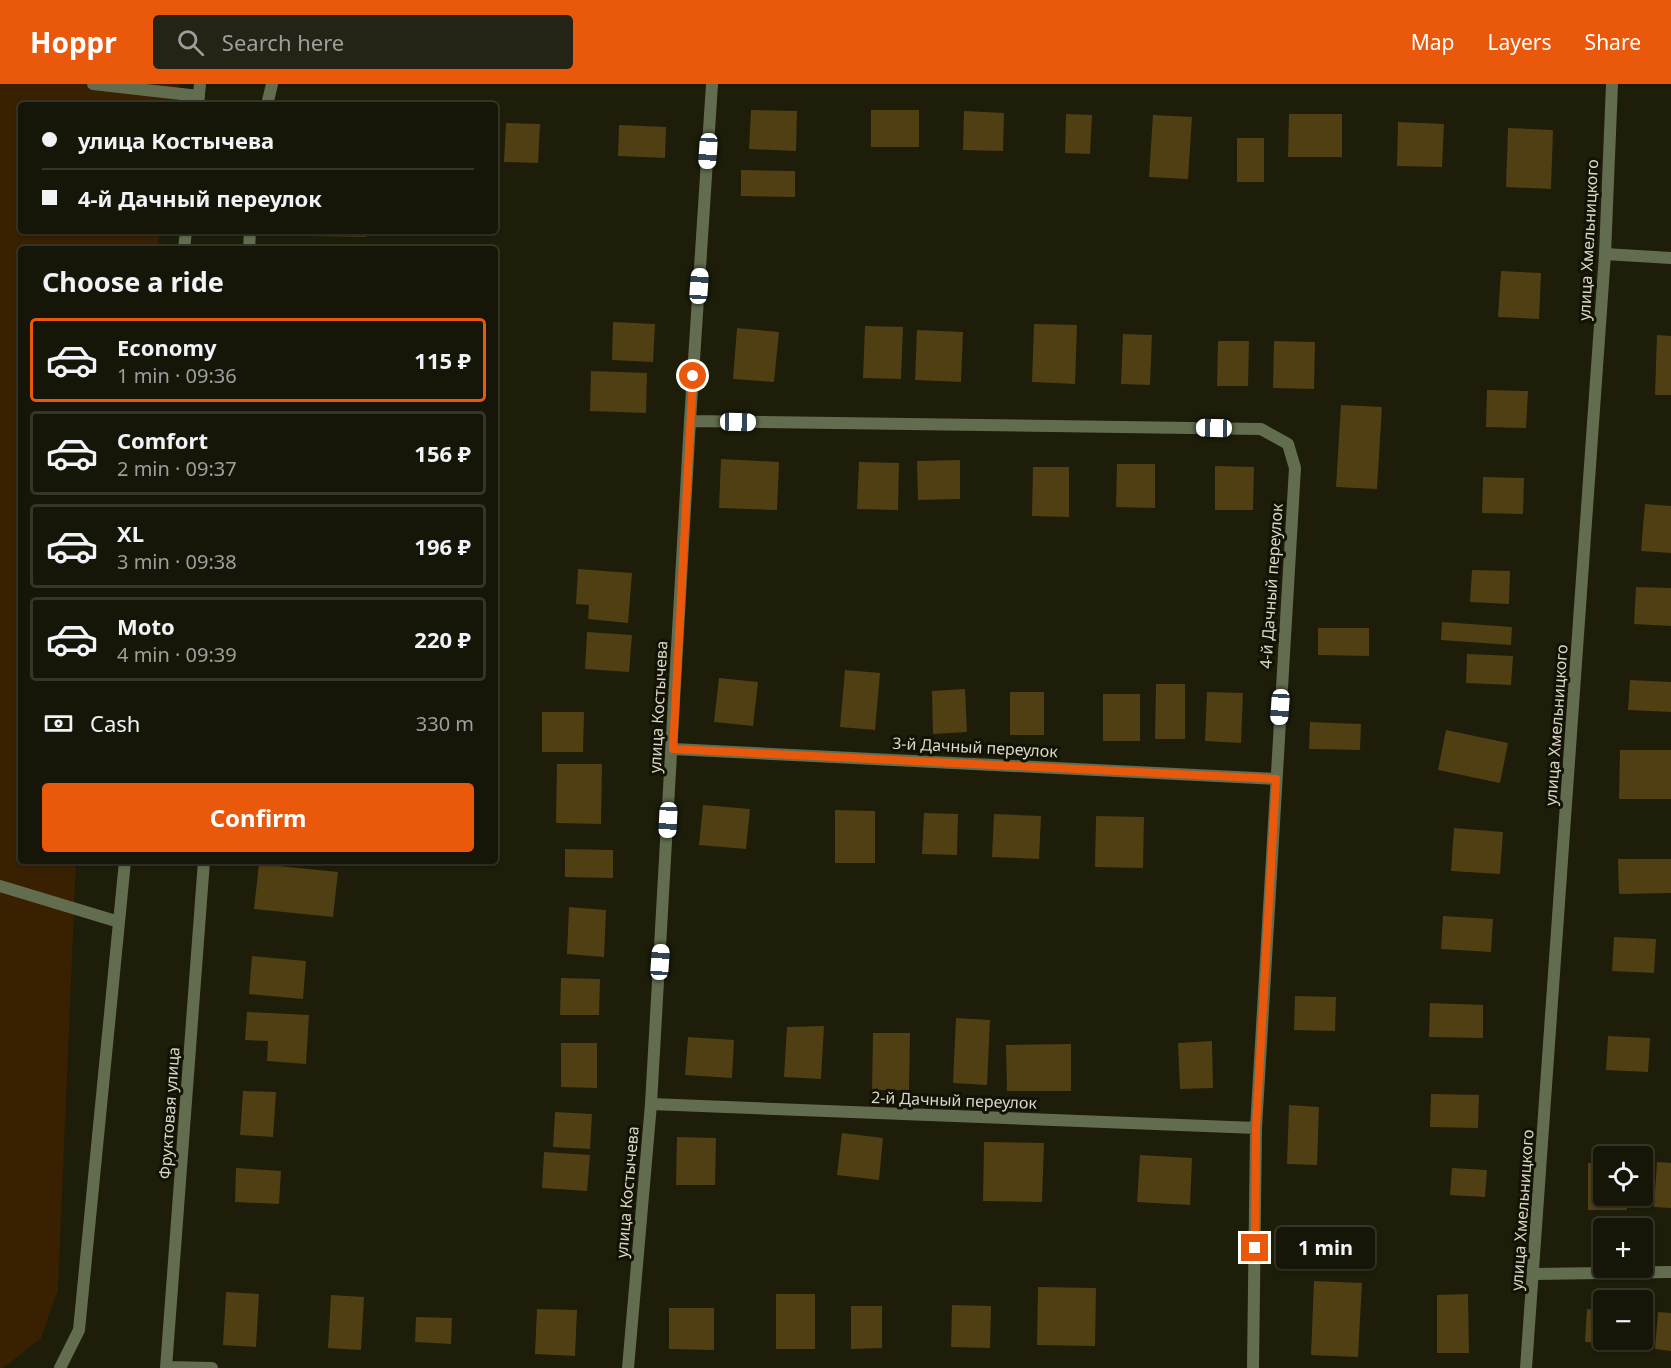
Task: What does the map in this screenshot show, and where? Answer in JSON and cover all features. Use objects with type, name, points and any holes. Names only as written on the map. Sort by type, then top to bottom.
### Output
[{"type":"street","points":[[93,84],[199,95]]},
{"type":"street","points":[[268,102],[272,84]]},
{"type":"street","name":"улица Костычева","points":[[628,1368],[651,1104],[690,421],[712,84]]},
{"type":"street","name":"улица Хмельницкого","points":[[1526,1368],[1605,254],[1612,84]]},
{"type":"street","points":[[1605,254],[1671,258]]},
{"type":"street","name":"4-й Дачный переулок","points":[[690,421],[1261,429],[1288,444],[1295,468],[1256,1128],[1253,1368]]},
{"type":"street","name":"3-й Дачный переулок","points":[[673,749],[1276,779]]},
{"type":"street","points":[[60,1368],[79,1330],[125,864]]},
{"type":"street","name":"Фруктовая улица","points":[[166,1367],[204,864]]},
{"type":"street","points":[[0,886],[119,922]]},
{"type":"street","name":"2-й Дачный переулок","points":[[651,1104],[1256,1128]]},
{"type":"street","points":[[1534,1274],[1671,1272]]},
{"type":"street","points":[[166,1367],[212,1368]]},
{"type":"shaded area","points":[[0,84],[179,84],[176,102],[18,102],[18,234],[159,234],[157,246],[18,246],[18,864],[76,864],[58,1290],[41,1338],[0,1368]]},
{"type":"building","points":[[751,110],[797,111],[796,151],[749,149]]},
{"type":"building","points":[[871,110],[919,110],[919,147],[871,147]]},
{"type":"building","points":[[964,111],[1004,113],[1003,151],[963,150]]},
{"type":"building","points":[[1066,114],[1092,115],[1090,154],[1065,153]]},
{"type":"building","points":[[1289,114],[1342,114],[1342,157],[1288,157]]},
{"type":"building","points":[[1153,115],[1192,117],[1188,179],[1149,177]]},
{"type":"building","points":[[1398,122],[1444,124],[1442,167],[1397,166]]},
{"type":"building","points":[[506,123],[540,124],[538,163],[504,162]]},
{"type":"building","points":[[619,125],[666,127],[665,158],[618,156]]},
{"type":"building","points":[[1508,128],[1553,130],[1551,189],[1506,187]]},
{"type":"building","points":[[1237,138],[1264,138],[1264,182],[1237,182]]},
{"type":"building","points":[[741,170],[795,171],[795,197],[741,196]]},
{"type":"building","points":[[308,234],[366,234],[366,237],[308,236]]},
{"type":"building","points":[[1501,271],[1541,273],[1539,319],[1498,317]]},
{"type":"building","points":[[613,322],[655,324],[653,362],[612,360]]},
{"type":"building","points":[[1034,324],[1077,325],[1075,384],[1032,382]]},
{"type":"building","points":[[865,326],[903,327],[901,379],[863,378]]},
{"type":"building","points":[[737,328],[779,332],[774,382],[733,379]]},
{"type":"building","points":[[917,330],[963,332],[961,382],[915,380]]},
{"type":"building","points":[[1123,334],[1152,335],[1150,385],[1121,384]]},
{"type":"building","points":[[1657,335],[1671,336],[1671,395],[1655,395]]},
{"type":"building","points":[[1218,341],[1249,341],[1248,386],[1217,386]]},
{"type":"building","points":[[1274,341],[1315,342],[1314,389],[1273,388]]},
{"type":"building","points":[[591,371],[647,373],[646,413],[590,411]]},
{"type":"building","points":[[1487,390],[1528,391],[1526,428],[1486,427]]},
{"type":"building","points":[[1341,405],[1382,407],[1377,489],[1336,487]]},
{"type":"building","points":[[721,459],[779,462],[777,510],[719,508]]},
{"type":"building","points":[[960,460],[960,499],[918,500],[917,461]]},
{"type":"building","points":[[859,462],[899,463],[898,510],[857,509]]},
{"type":"building","points":[[1117,464],[1155,464],[1155,508],[1116,507]]},
{"type":"building","points":[[1215,466],[1254,467],[1253,510],[1215,510]]},
{"type":"building","points":[[1033,467],[1069,467],[1069,517],[1032,516]]},
{"type":"building","points":[[1483,477],[1524,478],[1523,514],[1482,513]]},
{"type":"building","points":[[1645,504],[1671,506],[1671,553],[1641,551]]},
{"type":"building","points":[[578,569],[632,573],[628,623],[588,619],[589,605],[576,604]]},
{"type":"building","points":[[1472,570],[1510,571],[1509,604],[1470,602]]},
{"type":"building","points":[[1636,587],[1671,588],[1671,626],[1634,624]]},
{"type":"building","points":[[1442,622],[1512,627],[1511,645],[1441,640]]},
{"type":"building","points":[[1318,628],[1369,628],[1369,656],[1318,655]]},
{"type":"building","points":[[587,632],[632,635],[629,672],[585,669]]},
{"type":"building","points":[[1467,654],[1513,656],[1511,685],[1466,683]]},
{"type":"building","points":[[845,670],[880,673],[875,730],[840,727]]},
{"type":"building","points":[[719,678],[758,682],[753,726],[714,722]]},
{"type":"building","points":[[1630,680],[1671,682],[1671,712],[1628,710]]},
{"type":"building","points":[[1156,684],[1185,684],[1185,739],[1155,739]]},
{"type":"building","points":[[965,689],[967,732],[933,734],[932,691]]},
{"type":"building","points":[[1010,692],[1044,692],[1044,735],[1010,735]]},
{"type":"building","points":[[1207,692],[1243,693],[1241,743],[1205,741]]},
{"type":"building","points":[[1103,694],[1140,694],[1140,741],[1103,741]]},
{"type":"building","points":[[542,712],[584,712],[583,752],[542,752]]},
{"type":"building","points":[[1310,722],[1361,724],[1360,750],[1309,749]]},
{"type":"building","points":[[1446,730],[1508,743],[1500,783],[1438,770]]},
{"type":"building","points":[[1620,750],[1671,750],[1671,799],[1619,799]]},
{"type":"building","points":[[557,764],[602,764],[601,824],[556,823]]},
{"type":"building","points":[[703,805],[750,809],[746,849],[699,845]]},
{"type":"building","points":[[835,810],[875,811],[875,863],[835,863]]},
{"type":"building","points":[[924,813],[958,814],[957,855],[922,854]]},
{"type":"building","points":[[994,814],[1041,816],[1039,859],[992,857]]},
{"type":"building","points":[[1096,816],[1144,817],[1143,868],[1095,867]]},
{"type":"building","points":[[1454,828],[1503,832],[1500,874],[1451,871]]},
{"type":"building","points":[[565,849],[613,850],[613,878],[565,877]]},
{"type":"building","points":[[1618,859],[1671,859],[1671,893],[1619,894]]},
{"type":"building","points":[[259,864],[338,872],[333,917],[254,909]]},
{"type":"building","points":[[569,907],[606,910],[604,957],[567,954]]},
{"type":"building","points":[[1443,916],[1493,919],[1491,952],[1441,949]]},
{"type":"building","points":[[1614,937],[1656,939],[1654,973],[1612,971]]},
{"type":"building","points":[[252,956],[306,961],[303,999],[249,994]]},
{"type":"building","points":[[561,978],[600,979],[599,1015],[560,1015]]},
{"type":"building","points":[[1295,996],[1336,997],[1335,1031],[1294,1030]]},
{"type":"building","points":[[1430,1003],[1483,1005],[1483,1038],[1429,1037]]},
{"type":"building","points":[[247,1012],[309,1015],[306,1064],[267,1061],[268,1041],[245,1040]]},
{"type":"building","points":[[956,1018],[990,1020],[987,1085],[953,1083]]},
{"type":"building","points":[[824,1026],[821,1079],[784,1077],[787,1027]]},
{"type":"building","points":[[873,1033],[910,1033],[909,1090],[872,1090]]},
{"type":"building","points":[[1608,1036],[1650,1038],[1648,1072],[1606,1070]]},
{"type":"building","points":[[688,1037],[734,1040],[732,1078],[685,1075]]},
{"type":"building","points":[[1212,1041],[1213,1088],[1180,1089],[1178,1043]]},
{"type":"building","points":[[561,1043],[597,1043],[597,1088],[561,1087]]},
{"type":"building","points":[[1071,1044],[1071,1091],[1007,1091],[1006,1045]]},
{"type":"building","points":[[243,1091],[276,1092],[273,1137],[240,1135]]},
{"type":"building","points":[[1431,1094],[1479,1095],[1478,1128],[1430,1127]]},
{"type":"building","points":[[1289,1105],[1319,1107],[1317,1165],[1287,1164]]},
{"type":"building","points":[[555,1112],[592,1114],[590,1149],[553,1147]]},
{"type":"building","points":[[842,1133],[883,1138],[879,1180],[837,1175]]},
{"type":"building","points":[[677,1137],[716,1138],[715,1185],[676,1185]]},
{"type":"building","points":[[984,1142],[1044,1143],[1042,1202],[983,1201]]},
{"type":"building","points":[[544,1152],[590,1155],[587,1191],[542,1188]]},
{"type":"building","points":[[1140,1155],[1192,1158],[1190,1205],[1137,1202]]},
{"type":"building","points":[[1657,1162],[1671,1163],[1671,1208],[1654,1207]]},
{"type":"building","points":[[1588,1163],[1593,1163],[1593,1206],[1627,1206],[1627,1210],[1588,1210]]},
{"type":"building","points":[[236,1168],[281,1171],[279,1204],[235,1202]]},
{"type":"building","points":[[1452,1168],[1487,1170],[1485,1197],[1450,1195]]},
{"type":"building","points":[[1314,1281],[1362,1283],[1358,1357],[1311,1355]]},
{"type":"building","points":[[1038,1287],[1096,1288],[1095,1346],[1037,1345]]},
{"type":"building","points":[[226,1292],[259,1294],[256,1347],[223,1345]]},
{"type":"building","points":[[776,1294],[815,1294],[815,1349],[776,1349]]},
{"type":"building","points":[[1468,1294],[1469,1353],[1437,1353],[1437,1295]]},
{"type":"building","points":[[331,1295],[364,1297],[361,1350],[328,1348]]},
{"type":"building","points":[[952,1305],[991,1306],[990,1348],[951,1347]]},
{"type":"building","points":[[851,1306],[882,1306],[882,1348],[851,1349]]},
{"type":"building","points":[[669,1308],[714,1308],[714,1350],[669,1349]]},
{"type":"building","points":[[537,1309],[577,1310],[575,1356],[535,1354]]},
{"type":"building","points":[[1587,1309],[1593,1309],[1593,1342],[1585,1342]]},
{"type":"building","points":[[1658,1312],[1671,1313],[1671,1351],[1655,1349]]},
{"type":"building","points":[[416,1317],[452,1318],[451,1344],[415,1342]]},
{"type":"route","points":[[693,376],[673,749],[1276,779],[1256,1128],[1255,1248]]}]
